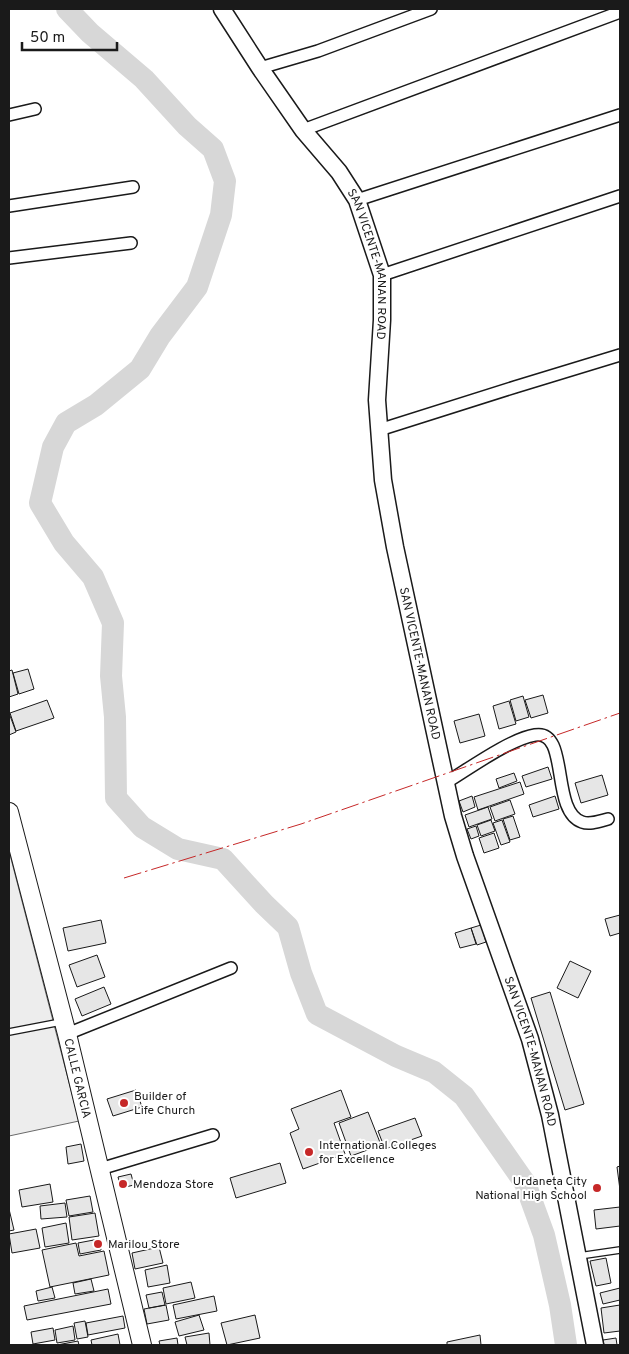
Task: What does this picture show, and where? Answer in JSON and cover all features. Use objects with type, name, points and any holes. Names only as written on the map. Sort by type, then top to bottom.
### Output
[{"type":"main road","name":"CALLE GARCIA","points":[[9,812],[12,840],[65,1028],[142,1345]]},
{"type":"street","name":"SAN VICENTE-MANAN ROAD","points":[[222,9],[260,68],[304,130],[339,172],[357,200],[382,276],[378,400],[379,430],[383,480],[396,547],[453,816],[465,856],[530,1039],[550,1115],[594,1345]]},
{"type":"street","points":[[260,68],[318,51],[431,9]]},
{"type":"street","points":[[304,130],[620,12]]},
{"type":"street","points":[[9,115],[35,109]]},
{"type":"street","points":[[357,200],[620,115]]},
{"type":"street","points":[[9,206],[133,187]]},
{"type":"street","points":[[382,276],[620,196]]},
{"type":"street","points":[[9,258],[131,243]]},
{"type":"street","points":[[379,430],[515,386],[620,355]]},
{"type":"street","points":[[447,782],[513,742],[542,735],[552,742],[556,751],[564,797],[572,816],[584,823],[608,819]]},
{"type":"street","points":[[65,1028],[231,968]]},
{"type":"street","points":[[100,1169],[213,1135]]},
{"type":"lane","points":[[9,1032],[65,1028]]},
{"type":"lane","points":[[576,1256],[620,1250]]},
{"type":"shaded area","points":[[9,851],[79,1121],[9,1136]]},
{"type":"building","points":[[28,669],[34,689],[19,694],[13,673]]},
{"type":"building","points":[[12,670],[18,694],[9,697],[9,671]]},
{"type":"building","points":[[543,695],[548,713],[531,718],[525,700]]},
{"type":"building","points":[[523,696],[529,717],[516,721],[510,700]]},
{"type":"building","points":[[47,700],[54,718],[16,731],[10,713]]},
{"type":"building","points":[[509,701],[516,724],[499,729],[493,706]]},
{"type":"building","points":[[9,713],[16,732],[9,735]]},
{"type":"building","points":[[479,714],[485,736],[460,743],[454,721]]},
{"type":"building","points":[[548,767],[552,779],[526,787],[522,776]]},
{"type":"building","points":[[514,773],[517,781],[499,788],[496,779]]},
{"type":"building","points":[[602,775],[608,795],[581,803],[575,783]]},
{"type":"building","points":[[520,782],[524,794],[478,810],[474,797]]},
{"type":"building","points":[[472,796],[475,807],[463,812],[459,801]]},
{"type":"building","points":[[555,796],[559,809],[533,817],[529,805]]},
{"type":"building","points":[[510,800],[515,814],[495,821],[490,807]]},
{"type":"building","points":[[488,807],[492,819],[469,827],[465,815]]},
{"type":"building","points":[[513,816],[520,837],[510,840],[503,819]]},
{"type":"building","points":[[491,820],[495,831],[481,836],[477,825]]},
{"type":"building","points":[[502,820],[510,842],[501,845],[493,823]]},
{"type":"building","points":[[476,826],[479,836],[471,839],[467,829]]},
{"type":"building","points":[[494,833],[499,848],[484,853],[479,838]]},
{"type":"building","points":[[620,915],[620,933],[610,936],[605,919]]},
{"type":"building","points":[[101,920],[106,943],[68,951],[63,928]]},
{"type":"building","points":[[481,925],[486,942],[477,945],[471,928]]},
{"type":"building","points":[[471,928],[476,944],[460,948],[455,933]]},
{"type":"building","points":[[97,955],[105,977],[77,987],[69,965]]},
{"type":"building","points":[[570,961],[591,971],[578,998],[557,988]]},
{"type":"building","points":[[104,987],[111,1004],[82,1016],[75,999]]},
{"type":"building","points":[[550,992],[584,1104],[565,1110],[531,998]]},
{"type":"building","name":"Builder of Life Church","points":[[136,1090],[142,1107],[113,1116],[107,1099]]},
{"type":"building","points":[[341,1090],[351,1117],[334,1123],[345,1154],[303,1169],[290,1133],[299,1129],[291,1109]]},
{"type":"building","points":[[368,1112],[381,1145],[351,1156],[339,1123]]},
{"type":"building","points":[[415,1118],[422,1136],[385,1149],[378,1131]]},
{"type":"building","points":[[81,1144],[84,1161],[68,1164],[66,1147]]},
{"type":"building","points":[[280,1163],[286,1183],[236,1198],[230,1178]]},
{"type":"building","points":[[620,1166],[620,1190],[617,1167]]},
{"type":"building","points":[[131,1174],[134,1185],[121,1188],[118,1177]]},
{"type":"building","points":[[50,1184],[53,1202],[22,1207],[19,1190]]},
{"type":"building","points":[[90,1196],[93,1212],[69,1216],[66,1200]]},
{"type":"building","points":[[65,1203],[67,1217],[41,1219],[40,1206]]},
{"type":"building","points":[[620,1207],[620,1226],[596,1229],[594,1210]]},
{"type":"building","points":[[9,1209],[14,1230],[9,1231]]},
{"type":"building","points":[[95,1213],[99,1236],[72,1240],[69,1217]]},
{"type":"building","points":[[66,1223],[69,1243],[45,1247],[42,1228]]},
{"type":"building","points":[[36,1229],[40,1248],[12,1253],[9,1234]]},
{"type":"building","points":[[99,1239],[101,1250],[80,1254],[78,1243]]},
{"type":"building","points":[[76,1243],[79,1256],[104,1251],[109,1275],[50,1287],[42,1250]]},
{"type":"building","points":[[159,1247],[163,1263],[135,1269],[132,1253]]},
{"type":"building","points":[[606,1258],[611,1283],[596,1286],[590,1261]]},
{"type":"building","points":[[167,1265],[170,1283],[148,1287],[145,1270]]},
{"type":"building","points":[[91,1279],[94,1291],[75,1294],[73,1283]]},
{"type":"building","points":[[191,1282],[195,1298],[166,1304],[163,1288]]},
{"type":"building","points":[[52,1287],[55,1298],[38,1301],[36,1291]]},
{"type":"building","points":[[620,1288],[620,1300],[603,1304],[600,1293]]},
{"type":"building","points":[[108,1289],[111,1304],[27,1320],[24,1306]]},
{"type":"building","points":[[162,1292],[165,1305],[149,1308],[146,1295]]},
{"type":"building","points":[[214,1296],[217,1311],[176,1319],[173,1305]]},
{"type":"building","points":[[166,1305],[169,1320],[147,1324],[144,1309]]},
{"type":"building","points":[[620,1305],[620,1331],[604,1333],[601,1308]]},
{"type":"building","points":[[199,1315],[204,1330],[179,1336],[175,1322]]},
{"type":"building","points":[[255,1315],[260,1338],[227,1345],[221,1323]]},
{"type":"building","points":[[123,1316],[125,1328],[88,1335],[86,1323]]},
{"type":"building","points":[[85,1321],[88,1337],[77,1339],[74,1323]]},
{"type":"building","points":[[73,1326],[75,1340],[57,1343],[55,1330]]},
{"type":"building","points":[[53,1328],[55,1340],[33,1344],[31,1332]]},
{"type":"building","points":[[209,1333],[210,1345],[187,1345],[185,1337]]},
{"type":"building","points":[[118,1334],[120,1345],[92,1345],[91,1340]]},
{"type":"building","points":[[480,1335],[481,1345],[447,1345],[447,1342]]},
{"type":"building","points":[[177,1338],[178,1345],[160,1345],[159,1341]]},
{"type":"building","points":[[616,1338],[617,1345],[604,1345],[603,1340]]},
{"type":"building","points":[[78,1341],[79,1345],[57,1345]]},
{"type":"waterway","points":[[67,9],[90,33],[144,79],[187,126],[213,149],[225,181],[221,215],[197,287],[160,336],[140,369],[96,405],[66,423],[53,447],[40,503],[64,543],[93,577],[113,623],[111,676],[115,717],[116,798],[142,827],[178,849],[223,859],[288,927],[301,973],[317,1014],[396,1056],[434,1072],[464,1096],[525,1183],[544,1235],[560,1305],[566,1345]]},
{"type":"power","points":[[124,878],[301,824],[620,713]]},
{"type":"place","name":"Builder of Life Church","points":[[124,1103]]},
{"type":"place","name":"International Colleges for Excellence","points":[[309,1152]]},
{"type":"place","name":"Mendoza Store","points":[[123,1184]]},
{"type":"place","name":"Urdaneta City National High School","points":[[597,1188]]},
{"type":"place","name":"Marilou Store","points":[[98,1244]]}]
